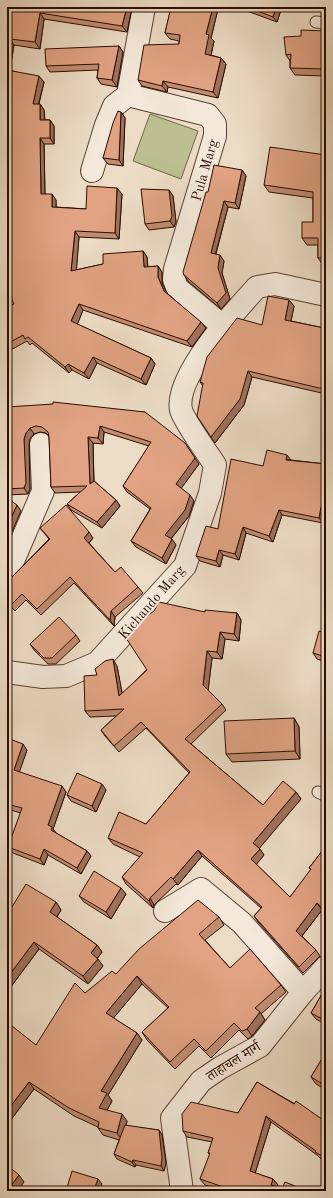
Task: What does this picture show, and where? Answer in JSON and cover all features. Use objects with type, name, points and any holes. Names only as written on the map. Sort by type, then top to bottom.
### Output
[{"type":"street","points":[[92,171],[106,125],[114,106],[128,95],[144,7]]},
{"type":"street","name":"Pula Marg","points":[[128,95],[208,115],[215,124],[215,136],[175,269],[174,279],[177,288],[218,322],[225,322]]},
{"type":"street","name":"Kichando Marg","points":[[7,672],[43,677],[66,676],[98,663],[185,566],[210,493],[215,465],[181,410],[182,394],[189,374],[225,322],[257,287],[275,284],[326,295]]},
{"type":"street","points":[[7,575],[43,491],[41,444]]},
{"type":"street","points":[[165,911],[201,889],[242,923],[304,992]]},
{"type":"street","name":"ताहाचल मार्ग","points":[[182,1191],[172,1118],[201,1081],[220,1068],[260,1046],[326,967]]},
{"type":"green space","points":[[150,114],[198,131],[181,179],[133,161]]},
{"type":"building","points":[[7,7],[127,7],[122,26],[40,13],[35,42],[10,39],[7,56]]},
{"type":"building","points":[[171,7],[213,7],[206,34],[209,35],[205,54],[221,58],[213,92],[163,81],[162,86],[138,80],[144,45],[179,44],[180,35],[165,33]]},
{"type":"building","points":[[247,7],[276,7],[273,17]]},
{"type":"building","points":[[301,30],[326,31],[326,69],[290,68],[291,54],[286,55],[284,37],[301,36]]},
{"type":"building","points":[[119,46],[112,80],[97,78],[99,64],[46,66],[45,49]]},
{"type":"building","points":[[7,70],[39,76],[33,104],[40,104],[40,120],[50,120],[50,138],[40,138],[41,194],[52,194],[52,207],[86,209],[87,186],[117,188],[115,233],[75,231],[71,271],[103,264],[103,254],[143,251],[144,267],[158,266],[158,277],[164,291],[201,322],[187,341],[79,304],[71,321],[151,358],[141,379],[93,357],[84,373],[68,364],[65,367],[28,337],[25,339],[23,335],[7,344],[7,307],[14,304],[7,288]]},
{"type":"building","points":[[118,111],[121,112],[119,160],[103,158],[113,123]]},
{"type":"building","points":[[270,147],[326,155],[326,258],[318,258],[318,238],[302,238],[302,222],[313,222],[313,192],[264,185]]},
{"type":"building","points":[[214,165],[242,170],[235,203],[224,201],[211,253],[220,255],[218,268],[226,293],[217,303],[184,275],[183,272],[206,192],[208,192]]},
{"type":"building","points":[[141,189],[169,190],[172,216],[170,221],[145,224]]},
{"type":"building","points":[[268,296],[289,300],[285,320],[324,328],[324,314],[326,314],[326,388],[319,388],[248,371],[240,399],[211,437],[197,416],[203,383],[200,382],[207,357],[237,318],[262,325]]},
{"type":"building","points":[[53,402],[145,412],[185,443],[195,458],[176,484],[190,495],[185,510],[165,535],[172,539],[162,558],[131,541],[151,508],[123,486],[151,442],[100,426],[98,438],[88,437],[90,484],[94,481],[116,500],[97,522],[67,504],[87,486],[51,487],[49,437],[48,432],[42,427],[36,426],[30,428],[24,439],[26,483],[24,488],[7,489],[7,407],[53,404]]},
{"type":"building","points":[[267,450],[287,455],[286,460],[326,464],[326,508],[321,507],[319,518],[279,510],[269,536],[243,527],[235,554],[219,550],[216,561],[196,556],[206,526],[218,529],[231,459],[263,466]]},
{"type":"building","points":[[7,498],[17,505],[7,527]]},
{"type":"building","points":[[66,505],[89,532],[84,538],[115,572],[121,567],[138,587],[111,611],[110,620],[70,577],[37,609],[22,594],[11,605],[7,601],[7,582],[50,539],[40,528]]},
{"type":"building","points":[[159,602],[205,612],[205,610],[237,613],[234,634],[220,632],[217,652],[207,651],[203,685],[222,704],[185,739],[263,805],[283,781],[296,792],[253,843],[260,849],[251,859],[290,897],[311,869],[309,868],[326,846],[326,911],[317,903],[296,931],[316,950],[299,967],[254,916],[262,907],[198,850],[173,879],[171,877],[150,898],[149,901],[122,877],[143,853],[108,838],[119,812],[146,824],[190,772],[141,722],[114,746],[101,730],[124,709],[85,711],[84,676],[97,675],[95,669],[105,661],[113,659],[119,696],[147,670],[126,638],[144,618],[154,611]]},
{"type":"building","points":[[59,617],[76,635],[52,658],[44,658],[30,644]]},
{"type":"building","points":[[319,631],[326,633],[326,657],[313,653]]},
{"type":"building","points":[[294,718],[295,751],[226,754],[224,721]]},
{"type":"building","points":[[7,738],[23,744],[14,770],[62,786],[48,825],[52,827],[51,830],[87,851],[77,868],[44,849],[40,859],[8,847],[22,808],[7,804]]},
{"type":"building","points":[[77,773],[102,784],[92,806],[67,795]]},
{"type":"building","points":[[94,871],[121,888],[106,912],[79,896]]},
{"type":"building","points":[[26,884],[56,902],[50,912],[97,945],[91,953],[98,959],[83,976],[34,942],[7,978],[7,915]]},
{"type":"building","points":[[198,900],[219,917],[199,934],[230,968],[250,949],[281,985],[255,1008],[260,1012],[247,1029],[242,1031],[234,1023],[206,1051],[194,1039],[170,1062],[142,1032],[169,1007],[137,976],[106,1013],[137,1033],[101,1091],[107,1093],[99,1108],[122,1114],[117,1133],[98,1128],[99,1122],[69,1108],[29,1082],[7,1111],[7,1022],[36,1045],[75,983],[85,993],[112,971],[116,974],[139,949]]},
{"type":"building","points":[[326,987],[326,1021],[311,1013]]},
{"type":"building","points":[[326,1052],[326,1086],[311,1077]]},
{"type":"building","points":[[257,1082],[294,1104],[296,1101],[326,1122],[326,1158],[315,1152],[316,1151],[266,1116],[250,1171],[273,1179],[271,1185],[282,1189],[285,1182],[295,1186],[293,1191],[235,1191],[200,1179],[210,1153],[208,1153],[213,1138],[183,1131],[182,1114],[191,1102],[238,1113]]},
{"type":"building","points":[[125,1125],[159,1130],[162,1158],[161,1166],[133,1160],[132,1162],[114,1154]]},
{"type":"building","points":[[7,1165],[19,1175],[7,1191]]},
{"type":"building","points":[[72,1171],[98,1179],[95,1187],[100,1189],[99,1191],[66,1191]]}]
